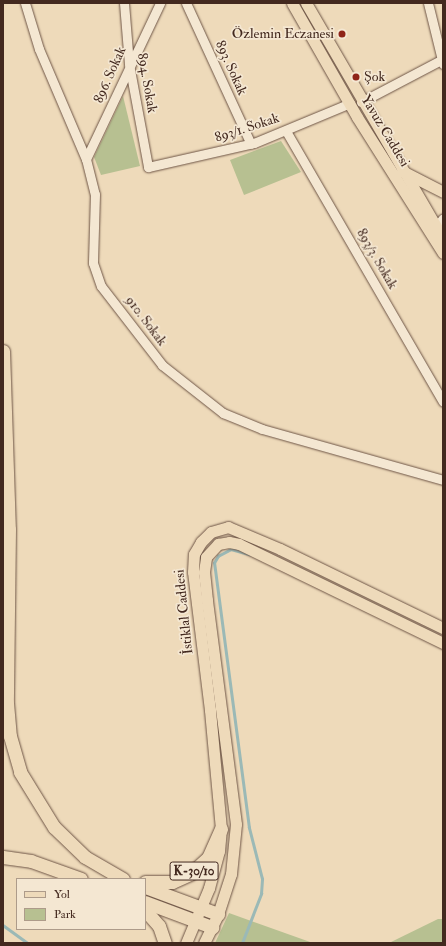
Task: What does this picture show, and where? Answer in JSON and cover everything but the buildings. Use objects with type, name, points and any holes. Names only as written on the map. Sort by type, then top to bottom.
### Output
[{"type":"highway","points":[[3,351],[9,529],[7,703],[10,736],[20,772],[37,803],[54,826],[84,857],[121,878]]},
{"type":"highway","name":"K-30/10","points":[[146,882],[172,882],[190,874],[208,858],[221,829]]},
{"type":"highway","points":[[3,857],[31,861],[78,878]]},
{"type":"highway","name":"K-30/10","points":[[146,887],[203,908]]},
{"type":"highway","points":[[146,902],[212,926]]},
{"type":"highway","points":[[203,908],[218,914]]},
{"type":"highway","points":[[146,911],[159,926],[165,943]]},
{"type":"main road","name":"Yavuz Caddesi","points":[[292,3],[402,171],[437,233],[443,253]]},
{"type":"main road","name":"Yavuz Caddesi","points":[[306,3],[356,102],[437,233]]},
{"type":"main road","points":[[402,171],[443,192]]},
{"type":"main road","name":"İstiklal Caddesi","points":[[186,943],[203,908],[219,851],[221,829],[210,710],[193,572],[194,554],[211,532],[228,527],[280,549],[443,628]]},
{"type":"main road","name":"İstiklal Caddesi","points":[[204,943],[218,914],[231,874],[236,824],[207,600],[204,572],[206,557],[218,544],[229,542],[239,544],[443,643]]},
{"type":"street","name":"910. Sokak","points":[[25,3],[38,49],[86,159],[95,194],[92,240],[93,263],[101,286],[162,365],[223,414],[262,429],[443,480]]},
{"type":"street","name":"894. Sokak","points":[[124,3],[129,64],[148,167]]},
{"type":"street","name":"896. Sokak","points":[[86,159],[129,64],[160,3]]},
{"type":"street","name":"893. Sokak","points":[[186,3],[251,144]]},
{"type":"street","points":[[428,3],[443,60]]},
{"type":"street","name":"893/1. Sokak","points":[[148,167],[251,144],[356,102],[443,60]]},
{"type":"street","name":"893/3. Sokak","points":[[286,131],[443,402]]},
{"type":"street","points":[[437,233],[443,218]]},
{"type":"green space","points":[[123,96],[140,166],[101,175],[94,157]]},
{"type":"green space","points":[[281,141],[301,172],[244,195],[230,160]]},
{"type":"green space","points":[[229,913],[313,943],[215,943]]},
{"type":"green space","points":[[438,919],[443,919],[443,943],[389,943]]},
{"type":"waterway","points":[[242,943],[261,894],[262,879],[249,828],[214,563],[218,556],[231,549],[249,554]]},
{"type":"waterway","points":[[3,925],[28,943]]},
{"type":"place","name":"Özlemin Eczanesi","points":[[342,34]]},
{"type":"place","name":"Şok","points":[[356,77]]}]
